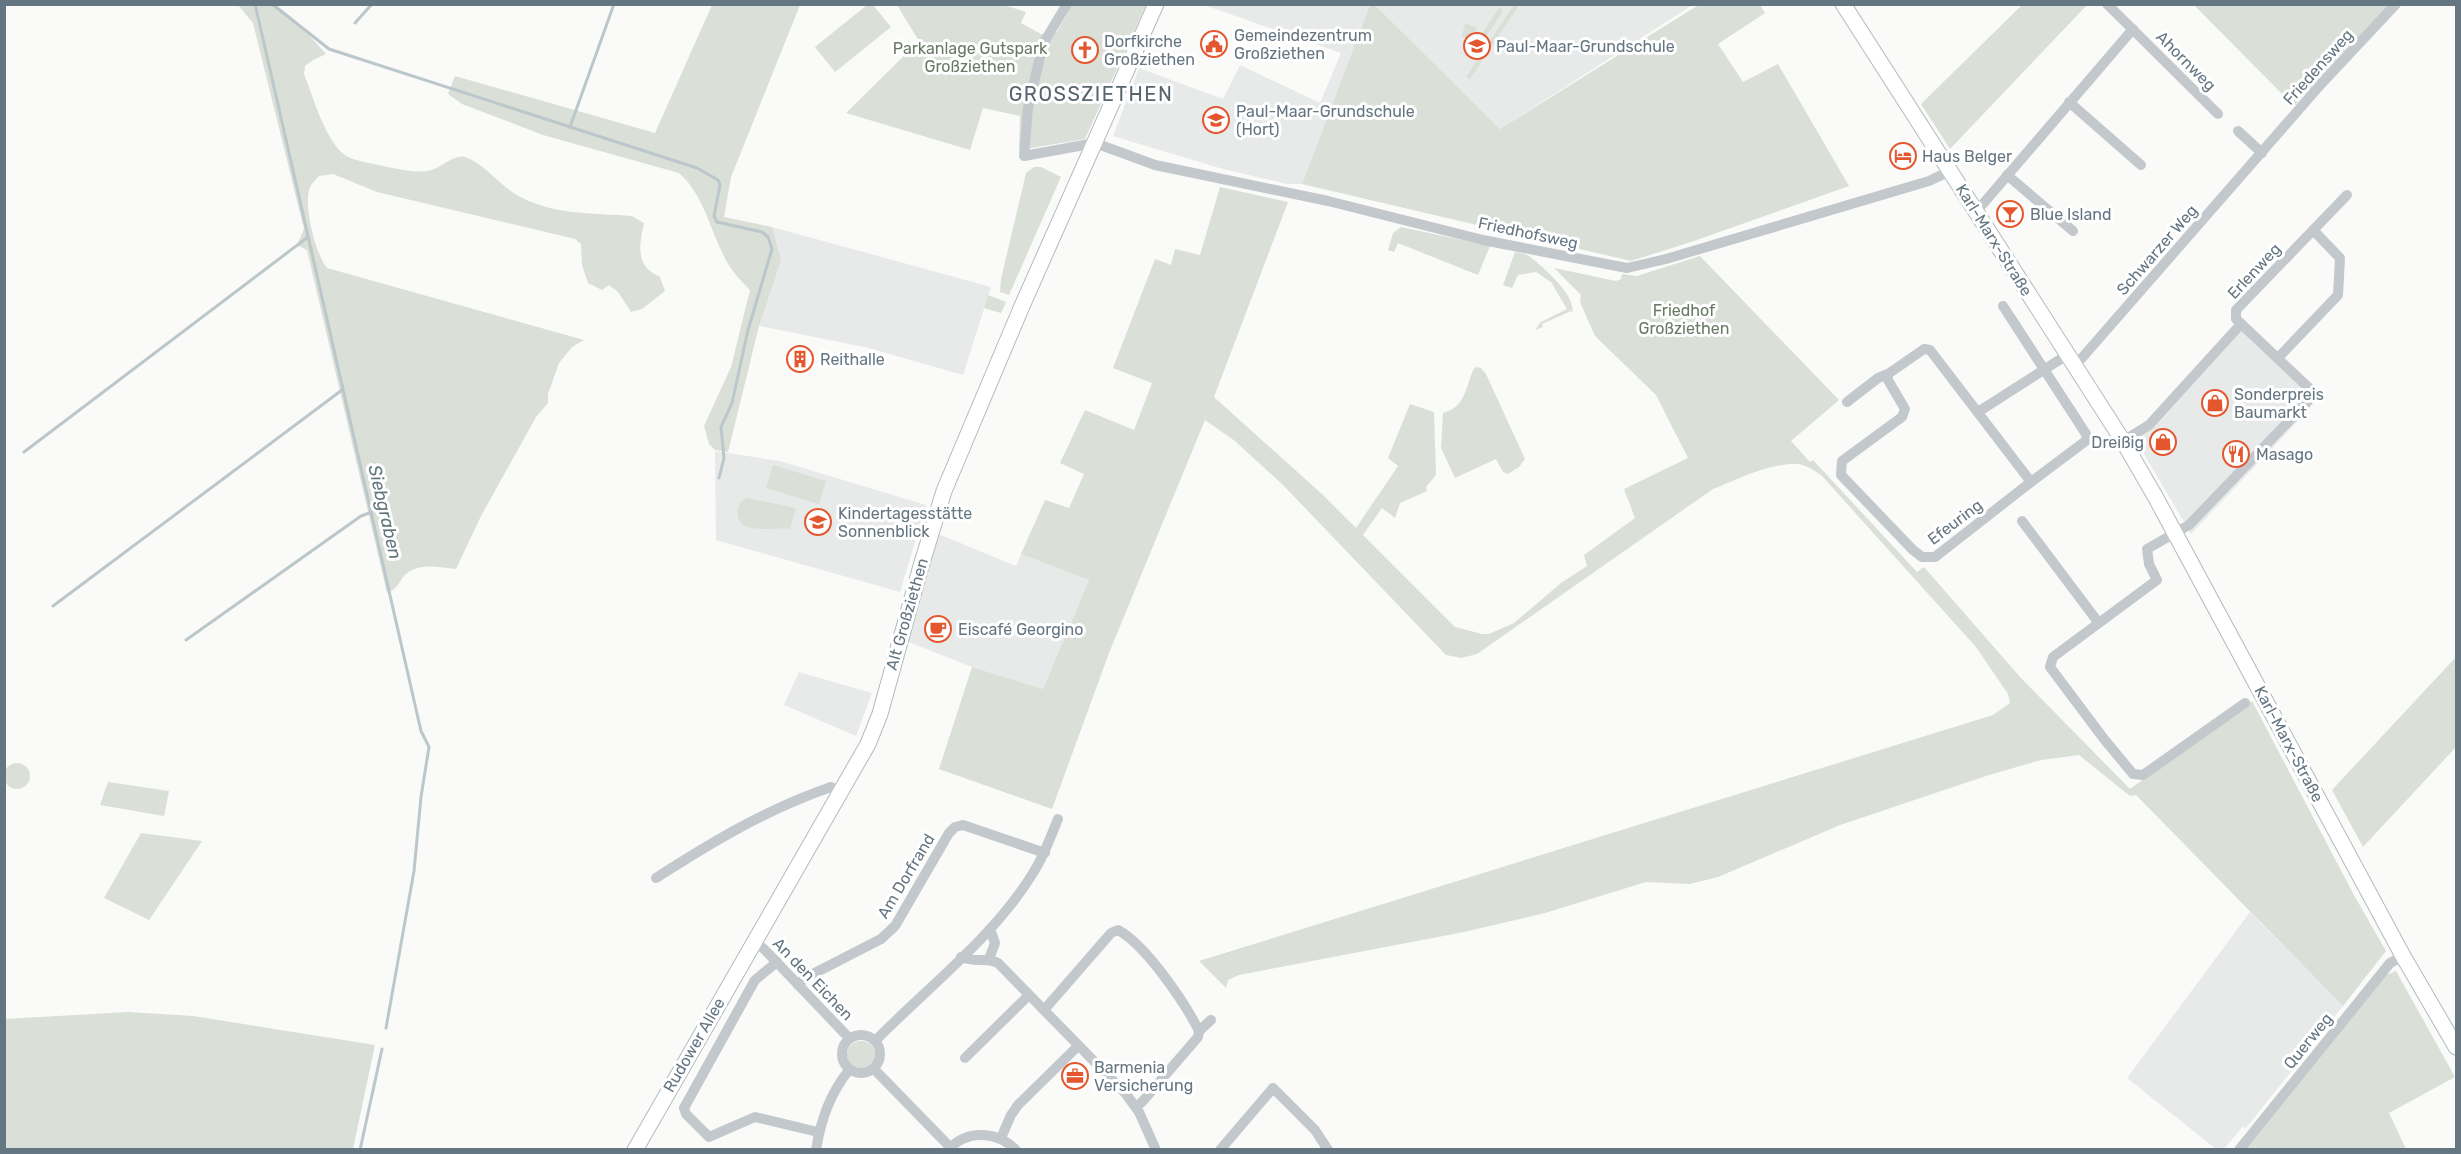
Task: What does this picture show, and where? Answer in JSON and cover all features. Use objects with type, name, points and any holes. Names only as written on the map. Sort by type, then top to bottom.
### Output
[{"type":"street","points":[[1067,4],[1043,44],[1028,108],[1024,156],[1095,143]]},
{"type":"street","name":"Alt Großziethen","points":[[754,941],[868,744],[880,714],[918,573],[944,491],[1022,306],[1156,4]]},
{"type":"street","name":"Karl-Marx-Straße","points":[[1842,4],[2122,441],[2176,534],[2403,956],[2457,1047]]},
{"type":"street","name":"Ahornweg","points":[[2107,4],[2218,114]]},
{"type":"street","name":"Friedensweg","points":[[2288,123],[2396,4]]},
{"type":"street","name":"Ahornweg","points":[[1974,209],[1982,205],[2133,29]]},
{"type":"street","points":[[2069,102],[2141,165]]},
{"type":"street","name":"Schwarzer Weg","points":[[2070,359],[2089,350],[2288,123]]},
{"type":"street","points":[[2238,131],[2262,153]]},
{"type":"street","name":"Friedhofsweg","points":[[1095,143],[1155,165],[1328,201],[1483,240],[1627,268],[1666,259],[1929,180],[1950,171]]},
{"type":"street","points":[[2007,175],[2073,231]]},
{"type":"street","name":"Erlenweg","points":[[2098,622],[2157,580],[2149,564],[2147,549],[2190,525],[2309,400],[2309,388],[2236,320],[2236,310],[2347,195]]},
{"type":"street","points":[[2278,358],[2338,295],[2340,258],[2313,230]]},
{"type":"street","name":"Karl-Marx-Straße","points":[[2003,306],[2086,434],[2087,440],[2031,482]]},
{"type":"street","points":[[2122,441],[2149,424],[2241,324]]},
{"type":"street","points":[[1847,402],[1878,378],[1888,374],[1924,349],[1930,350],[2031,482]]},
{"type":"street","points":[[1978,412],[2044,370],[2070,359]]},
{"type":"street","name":"Efeuring","points":[[1888,374],[1888,380],[1905,409],[1902,417],[1842,461],[1841,475],[1913,550],[1922,556],[1935,557],[2031,482]]},
{"type":"street","points":[[2022,521],[2098,622],[2053,657],[2050,667],[2104,740],[2133,774],[2143,775],[2245,703]]},
{"type":"street","points":[[656,879],[717,839],[765,813],[831,788],[841,792]]},
{"type":"street","points":[[816,1149],[819,1132],[832,1095],[849,1070],[860,1074],[874,1069],[880,1058],[880,1052],[874,1041],[990,929],[1020,894],[1045,853],[1058,819]]},
{"type":"street","name":"Am Dorfrand","points":[[798,985],[805,978],[881,939],[895,926],[949,833],[955,827],[963,825],[1045,853]]},
{"type":"street","points":[[989,959],[995,943],[990,929]]},
{"type":"street","points":[[1044,1010],[1111,933],[1118,930],[1126,934],[1157,967],[1199,1031]]},
{"type":"street","name":"An den Eichen","points":[[754,941],[849,1038]]},
{"type":"street","name":"Rudower Allee","points":[[635,1149],[754,941]]},
{"type":"street","name":"Querweg","points":[[2239,1149],[2390,963],[2403,956]]},
{"type":"street","points":[[962,957],[971,960],[989,959],[998,963],[1136,1107],[1156,1149]]},
{"type":"street","points":[[777,963],[755,980],[684,1108],[686,1114],[709,1137],[755,1117],[819,1132]]},
{"type":"street","points":[[965,1058],[1029,995]]},
{"type":"street","points":[[1136,1107],[1198,1037],[1199,1031],[1210,1020]]},
{"type":"street","name":"An den Eichen","points":[[849,1070],[842,1061],[841,1055],[842,1048],[849,1038],[860,1035],[874,1041]]},
{"type":"street","points":[[1001,1138],[1018,1105],[1078,1046]]},
{"type":"street","points":[[874,1069],[949,1148],[965,1138],[981,1134],[1001,1138],[1016,1149]]},
{"type":"street","points":[[1220,1149],[1271,1085],[1315,1130],[1328,1149]]},
{"type":"shaded area","points":[[1694,4],[1500,129],[1375,5]]},
{"type":"shaded area","name":"Paul-Maar-Grundschule (Hort)","points":[[1204,5],[1370,5],[1302,184],[1287,184],[1223,169],[1113,136],[1139,68],[1223,99],[1240,65],[1320,103],[1341,53]]},
{"type":"shaded area","points":[[772,227],[991,287],[963,375],[869,348],[750,324]]},
{"type":"shaded area","points":[[2241,327],[2307,389],[2307,401],[2311,407],[2191,534],[2134,437]]},
{"type":"shaded area","name":"Kindertagesstätte Sonnenblick","points":[[715,451],[780,461],[926,505],[900,592],[716,540]]},
{"type":"shaded area","points":[[936,533],[1016,566],[1021,554],[1089,580],[1043,689],[972,667],[906,641]]},
{"type":"shaded area","points":[[799,672],[872,693],[856,736],[784,705]]},
{"type":"shaded area","points":[[2250,912],[2343,1006],[2246,1128],[2243,1126],[2224,1149],[2216,1149],[2127,1078]]},
{"type":"green space","points":[[1700,4],[1760,5],[1765,13],[1718,44],[1743,82],[1778,64],[1849,186],[1631,261],[1302,184],[1370,5],[1375,5],[1500,129]]},
{"type":"green space","points":[[238,5],[276,5],[296,21],[326,54],[305,66],[304,74],[327,131],[340,151],[348,157],[383,166],[428,171],[456,158],[465,157],[479,164],[510,191],[530,202],[558,210],[632,216],[644,223],[640,247],[643,261],[646,267],[660,277],[665,291],[642,309],[631,312],[618,292],[609,285],[602,290],[588,283],[582,265],[581,244],[575,239],[377,192],[333,174],[319,176],[315,180],[308,195],[309,217],[318,252],[327,268],[584,340],[572,347],[559,363],[548,394],[548,403],[536,417],[481,516],[456,569],[428,566],[415,569],[404,576],[396,587],[387,593],[307,250],[297,245],[304,229],[253,23]]},
{"type":"green space","points":[[712,5],[800,5],[731,177],[724,217],[772,227],[781,260],[759,326],[728,452],[715,450],[709,444],[704,426],[731,367],[750,290],[727,263],[704,210],[687,181],[679,173],[543,135],[462,104],[448,94],[455,76],[655,133]]},
{"type":"green space","points":[[867,5],[873,5],[891,27],[835,72],[815,47]]},
{"type":"green space","name":"Parkanlage Gutspark Großziethen","points":[[897,5],[1004,5],[1026,12],[1021,23],[1041,34],[1057,32],[1072,5],[1146,5],[1085,139],[1019,150],[1020,116],[983,108],[970,150],[846,113],[919,41]]},
{"type":"green space","points":[[1514,5],[1519,5],[1470,79],[1466,77]]},
{"type":"green space","points":[[2022,5],[2087,5],[1950,149],[1921,104]]},
{"type":"green space","points":[[2194,5],[2389,5],[2294,106]]},
{"type":"green space","points":[[1499,8],[1503,11],[1477,50],[1473,47]]},
{"type":"green space","points":[[1465,23],[1477,28],[1472,41],[1462,37]]},
{"type":"green space","points":[[1034,167],[1041,167],[1061,177],[1009,295],[1000,292],[1001,279],[1026,173]]},
{"type":"green space","name":"Friedhof Großziethen","points":[[1220,187],[1288,202],[1214,397],[1323,495],[1356,528],[1398,466],[1388,458],[1410,404],[1434,412],[1436,475],[1426,487],[1427,491],[1400,503],[1395,518],[1382,508],[1363,535],[1455,627],[1489,634],[1514,623],[1561,583],[1587,566],[1584,555],[1635,518],[1624,489],[1688,458],[1656,395],[1595,336],[1580,302],[1581,295],[1554,268],[1616,281],[1621,279],[1622,274],[1637,276],[1700,256],[1839,400],[1791,441],[1810,462],[1813,460],[1917,572],[1924,567],[2020,677],[2130,789],[2252,701],[2355,897],[2386,951],[2343,1006],[2136,795],[2130,796],[2079,755],[2041,760],[1986,776],[1840,825],[1718,877],[1690,884],[1646,882],[1545,913],[1464,932],[1239,975],[1228,980],[1226,988],[1199,961],[1993,715],[2010,703],[2008,694],[1976,647],[1822,476],[1803,465],[1775,466],[1713,489],[1477,654],[1461,658],[1446,655],[1283,485],[1235,441],[1205,420],[1109,653],[1052,809],[939,769],[972,667],[1043,689],[1089,580],[1021,554],[1045,500],[1069,508],[1084,474],[1060,463],[1085,410],[1134,430],[1152,383],[1113,368],[1155,259],[1171,265],[1175,249],[1200,255]]},
{"type":"green space","points":[[1401,227],[1490,246],[1478,275],[1398,243],[1394,252],[1388,250],[1393,233]]},
{"type":"green space","points":[[1515,252],[1529,256],[1557,282],[1569,298],[1572,313],[1571,311],[1542,324],[1543,327],[1535,330],[1541,322],[1567,309],[1551,282],[1536,272],[1518,275],[1512,288],[1503,285]]},
{"type":"green space","points":[[988,295],[1006,302],[1001,313],[984,308]]},
{"type":"green space","points":[[1476,367],[1481,368],[1486,374],[1525,459],[1519,467],[1508,474],[1503,472],[1496,459],[1455,478],[1441,448],[1443,413],[1456,407],[1460,402]]},
{"type":"green space","points":[[773,465],[826,481],[819,504],[766,488]]},
{"type":"green space","points":[[747,498],[796,508],[790,529],[757,529],[742,524],[738,518],[738,509],[741,502]]},
{"type":"green space","points":[[2456,657],[2456,747],[2363,847],[2332,790]]},
{"type":"green space","points":[[17,763],[26,767],[30,776],[26,785],[17,789],[8,785],[4,776],[8,767]]},
{"type":"green space","points":[[108,782],[169,791],[164,816],[100,805]]},
{"type":"green space","points":[[141,833],[202,841],[149,920],[104,898]]},
{"type":"green space","points":[[2396,971],[2455,1077],[2389,1113],[2406,1149],[2244,1150],[2386,975]]},
{"type":"green space","points":[[128,1012],[193,1016],[375,1045],[353,1149],[5,1149],[5,1019]]},
{"type":"green space","points":[[861,1041],[871,1045],[875,1055],[871,1065],[861,1069],[851,1065],[847,1055],[851,1045]]},
{"type":"waterway","name":"Siebgraben","points":[[255,4],[421,731],[429,747],[421,797],[414,871],[386,1028]]},
{"type":"waterway","points":[[272,4],[329,49],[697,168],[718,180],[720,185],[714,216],[717,222],[762,232],[768,237],[772,249],[748,330],[732,403],[721,427],[724,458],[719,478]]},
{"type":"waterway","points":[[355,23],[372,4]]},
{"type":"waterway","points":[[570,127],[614,4]]},
{"type":"waterway","points":[[24,452],[308,237]]},
{"type":"waterway","points":[[53,606],[342,390]]},
{"type":"waterway","points":[[186,640],[361,516],[372,512]]},
{"type":"waterway","name":"Siebgraben","points":[[360,1150],[382,1049]]},
{"type":"place","name":"Gemeindezentrum Großziethen","points":[[1214,44]]},
{"type":"place","name":"Paul-Maar-Grundschule","points":[[1477,46]]},
{"type":"place","name":"Dorfkirche Großziethen","points":[[1085,50]]},
{"type":"place","name":"Paul-Maar-Grundschule (Hort)","points":[[1216,120]]},
{"type":"place","name":"Haus Belger","points":[[1903,156]]},
{"type":"place","name":"Blue Island","points":[[2010,214]]},
{"type":"place","name":"Reithalle","points":[[800,359]]},
{"type":"place","name":"Sonderpreis Baumarkt","points":[[2215,403]]},
{"type":"place","name":"Dreißig","points":[[2163,442]]},
{"type":"place","name":"Masago","points":[[2236,454]]},
{"type":"place","name":"Kindertagesstätte Sonnenblick","points":[[818,522]]},
{"type":"place","name":"Eiscafé Georgino","points":[[938,629]]},
{"type":"place","name":"Barmenia Versicherung","points":[[1075,1076]]},
{"type":"district","name":"GROSSZIETHEN","points":[[1091,94]]}]
